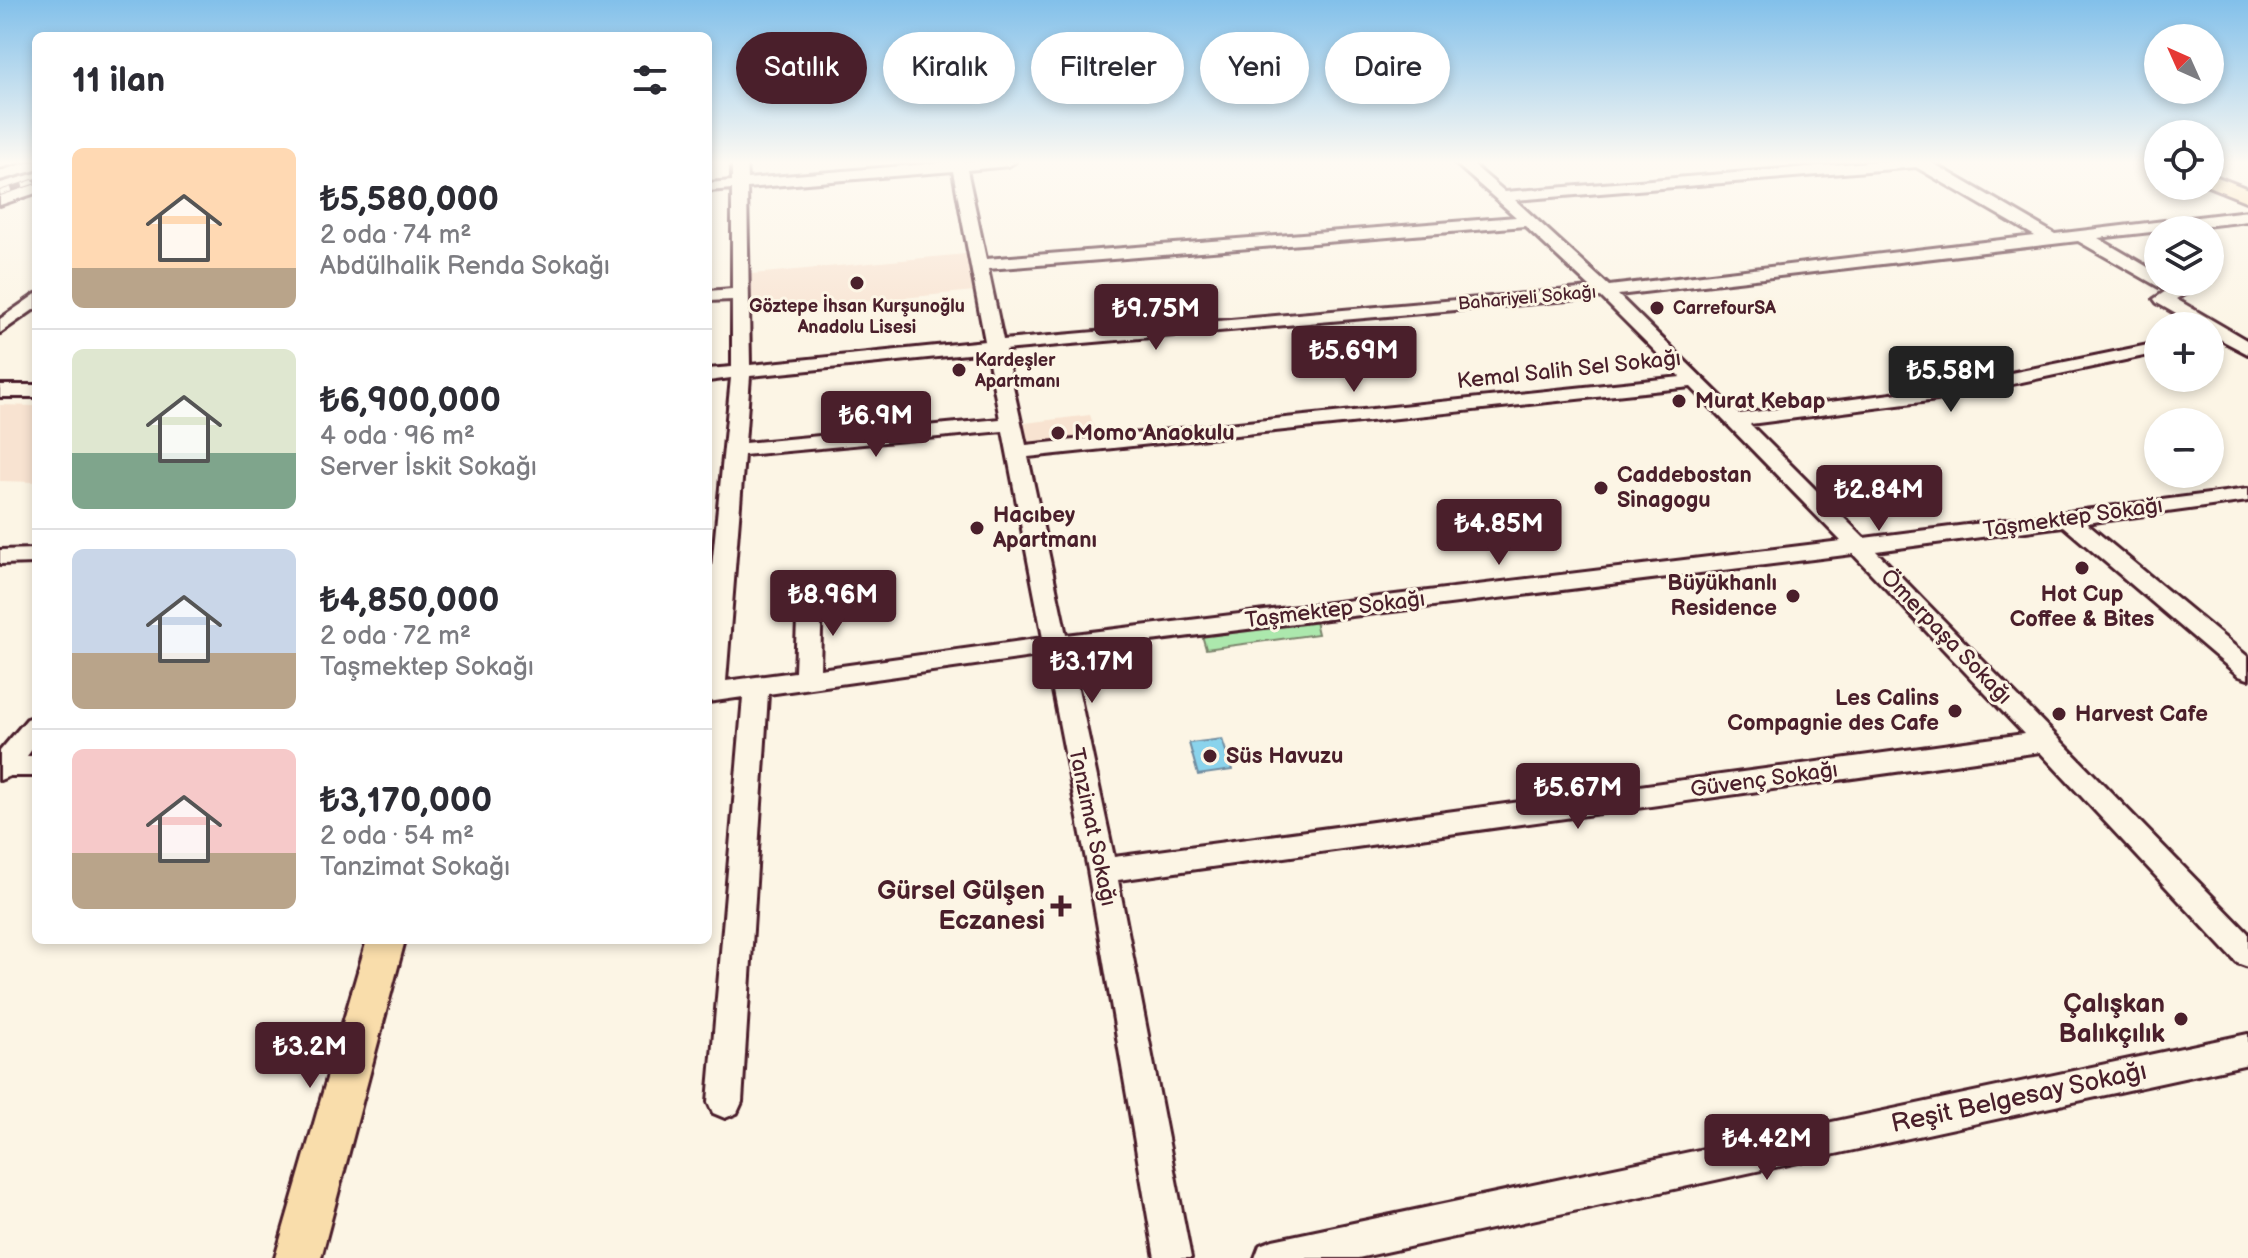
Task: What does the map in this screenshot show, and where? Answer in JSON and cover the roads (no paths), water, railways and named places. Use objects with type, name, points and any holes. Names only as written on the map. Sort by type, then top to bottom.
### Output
[{"type":"main road","points":[[298,1258],[385,944]]},
{"type":"street","points":[[712,674],[736,450],[741,372],[739,221]]},
{"type":"street","name":"Tanzimat Sokağı","points":[[970,221],[1102,870],[1173,1258]]},
{"type":"street","points":[[979,265],[1529,221]]},
{"type":"street","name":"Ömerpaşa Sokağı","points":[[1529,221],[1735,420],[1859,546],[2248,954]]},
{"type":"street","points":[[2020,221],[2050,238]]},
{"type":"street","name":"Bahariyeli Sokağı","points":[[712,375],[993,346],[1602,292],[2206,221]]},
{"type":"street","points":[[2080,235],[2144,272]]},
{"type":"street","points":[[712,296],[738,294]]},
{"type":"street","points":[[2170,296],[2163,299],[2184,312]]},
{"type":"street","points":[[0,328],[32,302]]},
{"type":"street","points":[[2224,330],[2248,329]]},
{"type":"street","points":[[2224,336],[2248,349]]},
{"type":"street","points":[[1735,420],[1937,394],[2144,351]]},
{"type":"street","name":"Kemal Salih Sel Sokağı","points":[[1018,452],[1695,381]]},
{"type":"street","points":[[0,391],[32,391]]},
{"type":"street","points":[[736,450],[1012,424]]},
{"type":"street","name":"Taşmektep Sokağı","points":[[712,693],[1054,645],[2248,495]]},
{"type":"street","points":[[2068,519],[2248,670]]},
{"type":"street","points":[[0,557],[32,556]]},
{"type":"street","points":[[807,680],[810,594]]},
{"type":"street","points":[[725,1102],[756,688]]},
{"type":"street","points":[[1,767],[32,731]]},
{"type":"street","name":"Güvenç Sokağı","points":[[1102,870],[2046,741]]},
{"type":"street","points":[[1,767],[32,766]]},
{"type":"street","name":"Reşit Belgesay Sokağı","points":[[1273,1258],[2248,1049]]},
{"type":"water","name":"Süs Havuzu","points":[[1222,739],[1232,770],[1198,775],[1189,743]]},
{"type":"place","name":"Göztepe İhsan Kurşunoğlu Anadolu Lisesi","points":[[857,283]]},
{"type":"place","name":"CarrefourSA","points":[[1657,308]]},
{"type":"place","name":"Kardeşler Apartmanı","points":[[959,370]]},
{"type":"place","name":"Murat Kebap","points":[[1679,401]]},
{"type":"place","name":"Momo Anaokulu","points":[[1058,433]]},
{"type":"place","name":"Caddebostan Sinagogu","points":[[1601,488]]},
{"type":"place","name":"Hacıbey Apartmanı","points":[[977,528]]},
{"type":"place","name":"Hot Cup Coffee & Bites","points":[[2082,568]]},
{"type":"place","name":"Büyükhanlı Residence","points":[[1793,596]]},
{"type":"place","name":"Les Calins Compagnie des Cafe","points":[[1955,711]]},
{"type":"place","name":"Harvest Cafe","points":[[2059,714]]},
{"type":"place","name":"Süs Havuzu","points":[[1210,756]]},
{"type":"place","name":"Gürsel Gülşen Eczanesi","points":[[1061,906]]},
{"type":"place","name":"Çalışkan Balıkçılık","points":[[2181,1019]]}]
